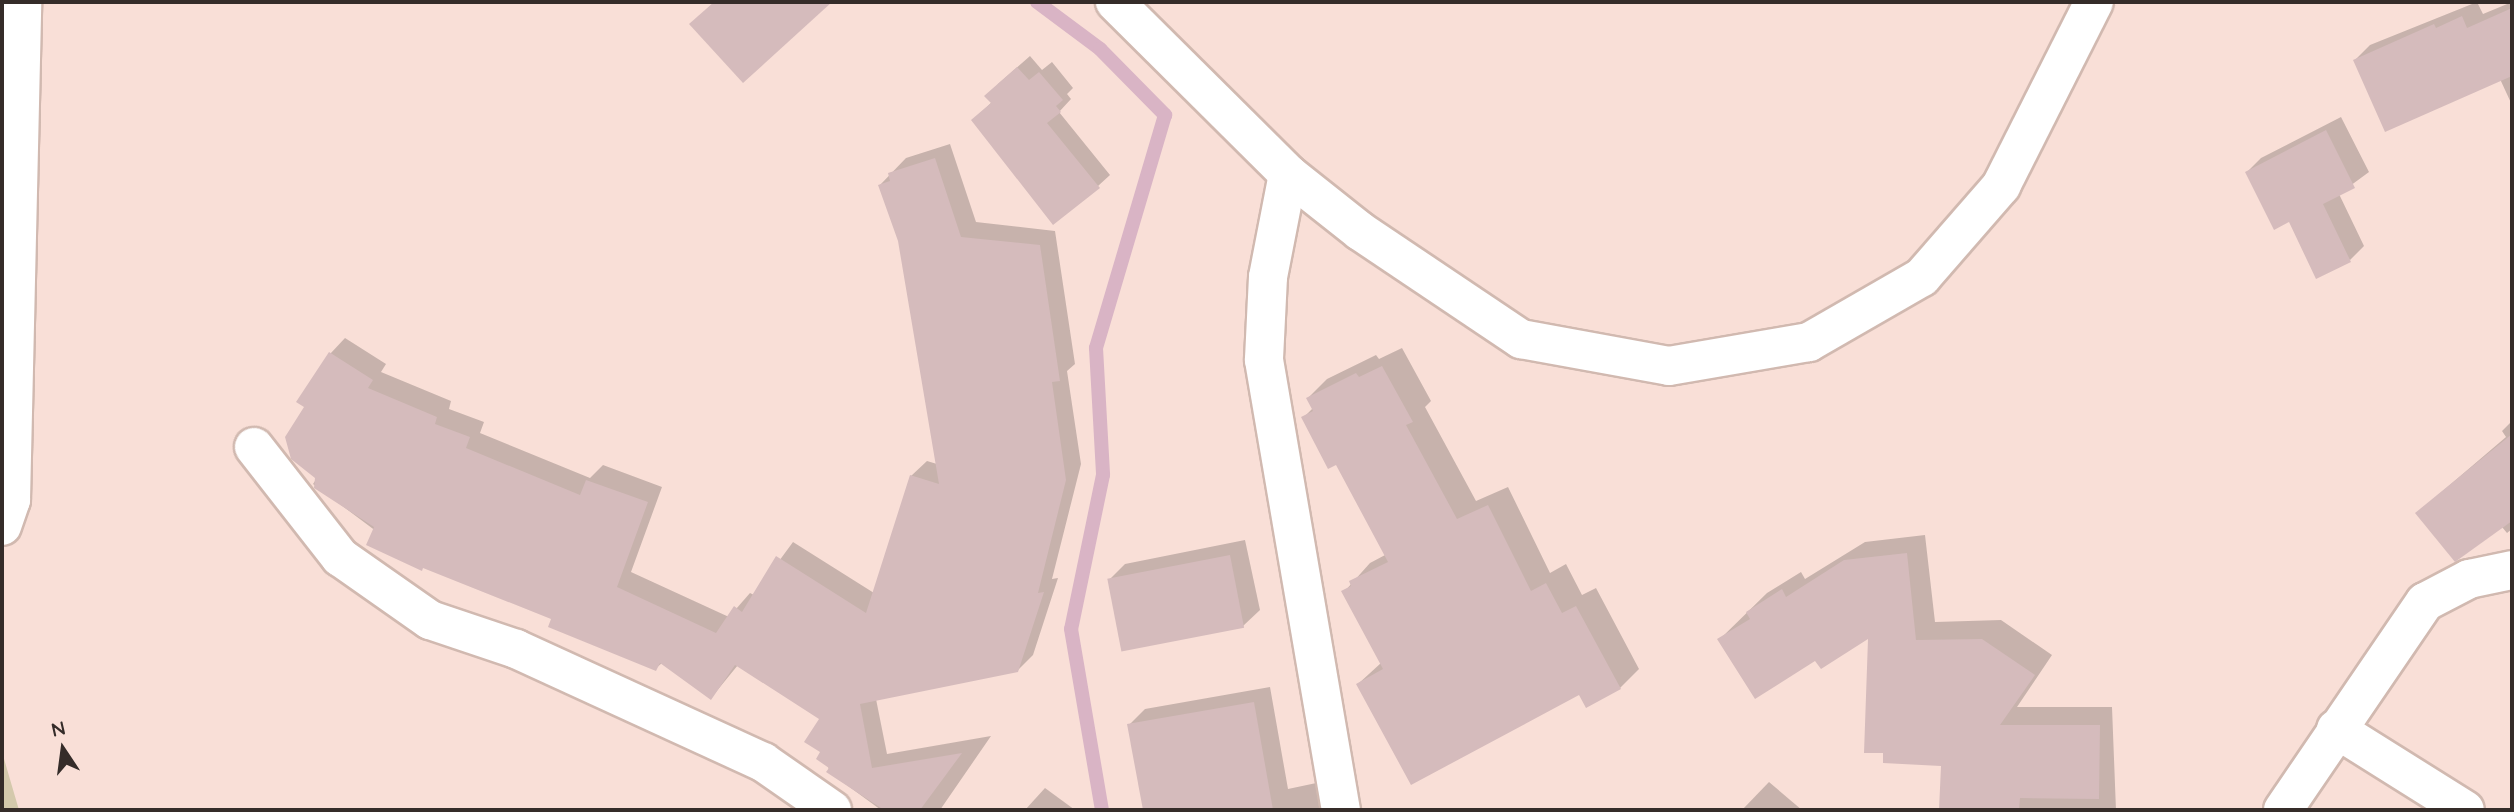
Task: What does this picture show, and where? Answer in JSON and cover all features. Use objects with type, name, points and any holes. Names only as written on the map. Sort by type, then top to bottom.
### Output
[{"type":"street","points":[[2,526],[11,500],[22,2]]},
{"type":"street","points":[[1115,2],[1288,174],[1360,230],[1521,339],[1669,366],[1808,342],[1922,277],[2001,186],[2094,2]]},
{"type":"street","points":[[1288,174],[1268,277],[1265,360],[1341,810]]},
{"type":"street","points":[[254,447],[340,557],[429,620],[516,649],[763,762],[832,810]]},
{"type":"street","points":[[2283,810],[2425,602],[2469,579],[2512,570]]},
{"type":"street","points":[[2336,729],[2465,810]]},
{"type":"shaded area","points":[[2,752],[19,810],[2,810]]},
{"type":"building","points":[[714,2],[832,2],[743,83],[689,24]]},
{"type":"building","points":[[2512,8],[2512,76],[2385,132],[2353,60],[2434,24],[2436,28],[2462,16],[2467,28]]},
{"type":"building","points":[[1017,67],[1029,80],[1039,72],[1063,100],[1056,106],[1061,112],[1047,123],[1100,188],[1053,225],[971,120],[991,103],[984,96]]},
{"type":"building","points":[[2326,130],[2355,188],[2323,204],[2351,262],[2316,279],[2289,222],[2274,230],[2245,172]]},
{"type":"building","points":[[935,158],[961,237],[1040,245],[1060,381],[1052,382],[1066,480],[1038,593],[1044,592],[1018,672],[860,704],[872,768],[962,753],[920,810],[884,810],[826,772],[829,768],[816,759],[820,752],[804,742],[819,719],[735,665],[711,700],[660,663],[656,671],[548,627],[551,619],[423,568],[422,571],[366,545],[374,527],[314,488],[315,478],[291,459],[285,437],[304,407],[296,402],[329,352],[373,380],[368,388],[437,417],[435,424],[470,437],[466,448],[580,495],[586,480],[648,502],[617,587],[716,633],[734,606],[742,612],[776,556],[866,613],[910,475],[939,484],[898,241],[878,185],[890,181],[888,173]]},
{"type":"building","points":[[1382,366],[1413,422],[1406,425],[1457,519],[1488,505],[1531,591],[1546,583],[1562,613],[1576,606],[1621,689],[1586,708],[1579,695],[1411,785],[1356,684],[1383,669],[1341,591],[1351,586],[1349,581],[1388,562],[1336,465],[1328,469],[1301,417],[1313,411],[1306,398],[1356,373],[1359,377]]},
{"type":"building","points":[[2512,434],[2512,521],[2455,562],[2415,513]]},
{"type":"building","points":[[1907,553],[1916,640],[1982,639],[2035,675],[2000,725],[2100,725],[2099,799],[2020,798],[2019,810],[1939,810],[1941,766],[1883,763],[1883,753],[1864,753],[1868,639],[1821,669],[1815,661],[1755,699],[1717,639],[1750,619],[1746,612],[1782,589],[1786,597],[1844,560]]},
{"type":"building","points":[[1230,555],[1244,628],[1121,651],[1107,579]]},
{"type":"building","points":[[1254,702],[1273,810],[1143,810],[1127,724]]},
{"type":"waterway","points":[[1037,2],[1100,49],[1165,115],[1096,348],[1103,475],[1071,629],[1102,810]]}]
